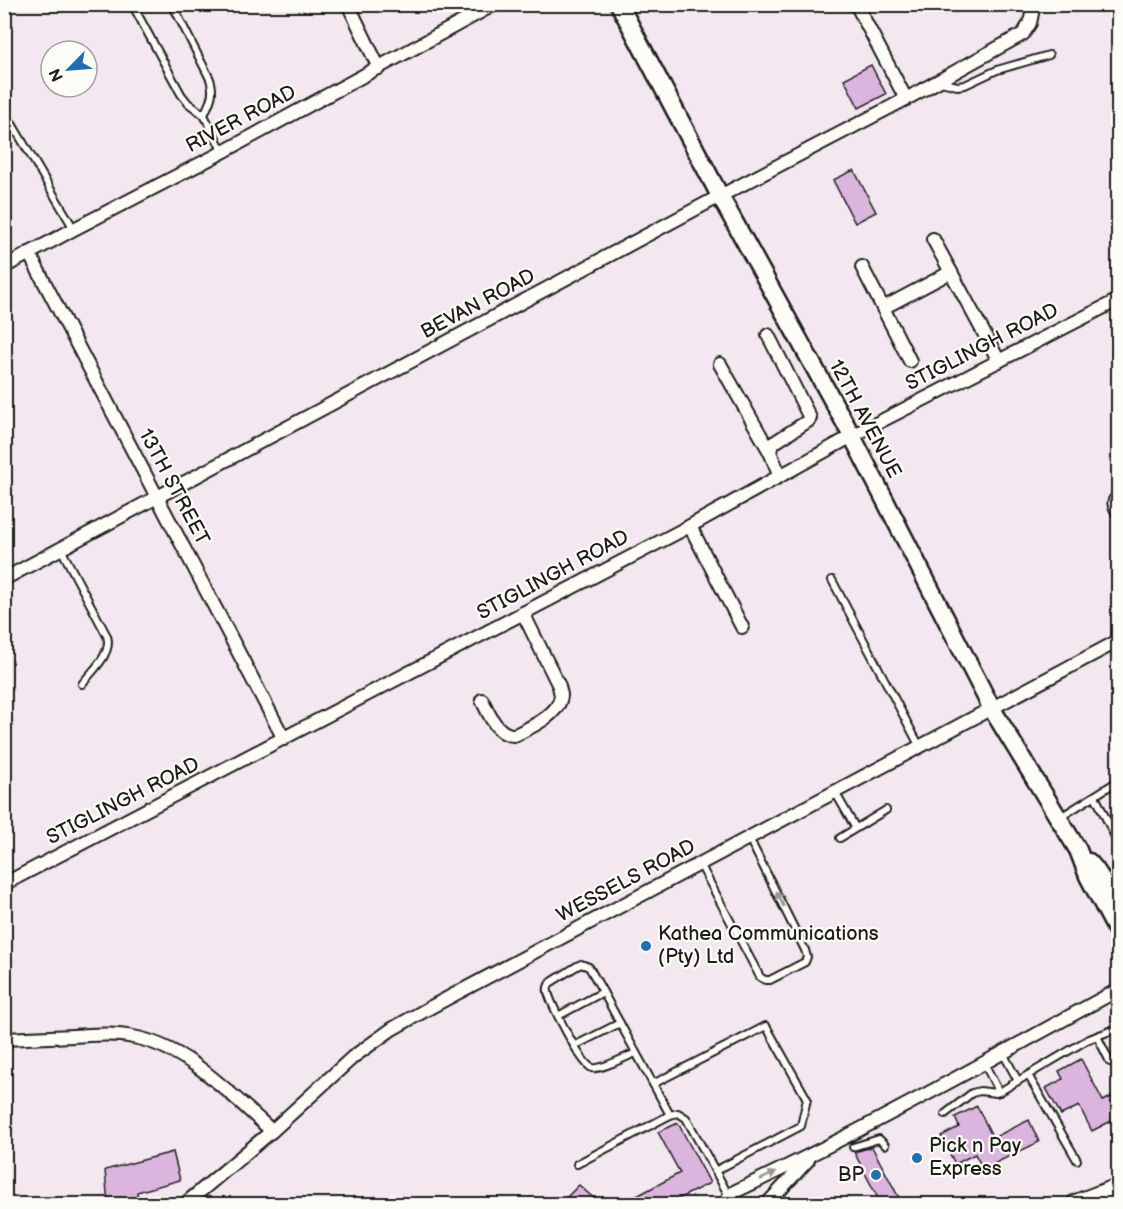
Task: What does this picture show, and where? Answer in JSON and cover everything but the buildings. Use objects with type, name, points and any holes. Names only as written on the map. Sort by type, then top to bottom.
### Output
[{"type":"main road","name":"12TH AVENUE","points":[[619,4],[720,196],[852,436],[992,709],[1078,850],[1116,896]]},
{"type":"main road","name":"12TH AVENUE","points":[[1078,850],[1088,876],[1119,933]]},
{"type":"main road","points":[[1076,1204],[1119,1188]]},
{"type":"main road","points":[[1095,1204],[1119,1199]]},
{"type":"street","points":[[348,4],[379,68]]},
{"type":"street","name":"RIVER ROAD","points":[[4,267],[223,152],[495,4]]},
{"type":"street","points":[[856,4],[906,99]]},
{"type":"street","name":"BEVAN ROAD","points":[[4,579],[906,99],[1023,34],[1030,23],[1034,4]]},
{"type":"street","points":[[933,239],[999,361]]},
{"type":"street","name":"13TH STREET","points":[[29,253],[284,739]]},
{"type":"street","points":[[862,267],[910,361]]},
{"type":"street","points":[[883,308],[951,272]]},
{"type":"street","name":"STIGLINGH ROAD","points":[[4,884],[690,526],[852,436],[1119,300]]},
{"type":"street","points":[[768,335],[810,418],[772,444],[770,452]]},
{"type":"street","points":[[720,364],[770,452],[780,476]]},
{"type":"street","points":[[690,526],[742,627]]},
{"type":"street","points":[[482,700],[497,727],[509,736],[546,719],[559,702],[561,695],[559,686],[523,613]]},
{"type":"street","name":"WESSELS ROAD","points":[[185,1204],[272,1131],[353,1057],[392,1029],[1119,641]]},
{"type":"street","points":[[728,1200],[736,1191],[984,1064],[1119,990]]},
{"type":"street","points":[[4,1039],[105,1034],[135,1037],[150,1042],[173,1051],[211,1077],[272,1131]]},
{"type":"street","points":[[767,1204],[815,1152]]},
{"type":"lane","points":[[132,4],[181,94],[188,104],[204,116],[223,152]]},
{"type":"lane","points":[[172,4],[213,88],[212,97],[204,116]]},
{"type":"lane","points":[[938,81],[957,86],[964,85],[997,70],[1049,55]]},
{"type":"lane","points":[[4,110],[74,229]]},
{"type":"lane","points":[[1119,494],[1113,497],[1111,504],[1119,518]]},
{"type":"lane","points":[[61,549],[109,642],[102,658],[82,684]]},
{"type":"lane","points":[[832,580],[920,747]]},
{"type":"lane","points":[[1058,818],[1119,781]]},
{"type":"lane","points":[[835,792],[855,827]]},
{"type":"lane","points":[[1095,796],[1119,843]]},
{"type":"lane","points":[[840,837],[886,810]]},
{"type":"lane","points":[[700,864],[760,977],[770,980],[804,962],[807,957],[805,950],[749,838]]},
{"type":"lane","points":[[636,1053],[597,1068],[587,1065],[558,1016],[549,994],[550,983],[581,964],[588,967],[603,992],[670,1115]]},
{"type":"lane","points":[[558,1016],[603,992]]},
{"type":"lane","points":[[574,1046],[620,1023]]},
{"type":"lane","points":[[653,1084],[766,1026],[807,1099],[801,1126],[716,1171]]},
{"type":"lane","points":[[945,1114],[972,1094],[980,1091],[999,1092],[1087,1040],[1119,1028]]},
{"type":"lane","points":[[1097,1036],[1110,1062]]},
{"type":"lane","points":[[1003,1053],[1018,1082]]},
{"type":"lane","points":[[984,1064],[999,1092]]},
{"type":"lane","points":[[1028,1075],[1077,1160]]},
{"type":"lane","points":[[577,1164],[670,1115],[678,1113],[686,1118],[716,1171],[728,1200]]},
{"type":"lane","points":[[853,1147],[879,1139],[885,1145]]},
{"type":"place","name":"Kathea Communications (Pty) Ltd","points":[[646,946]]},
{"type":"place","name":"Pick n Pay Express","points":[[917,1158]]},
{"type":"place","name":"BP","points":[[876,1175]]}]
